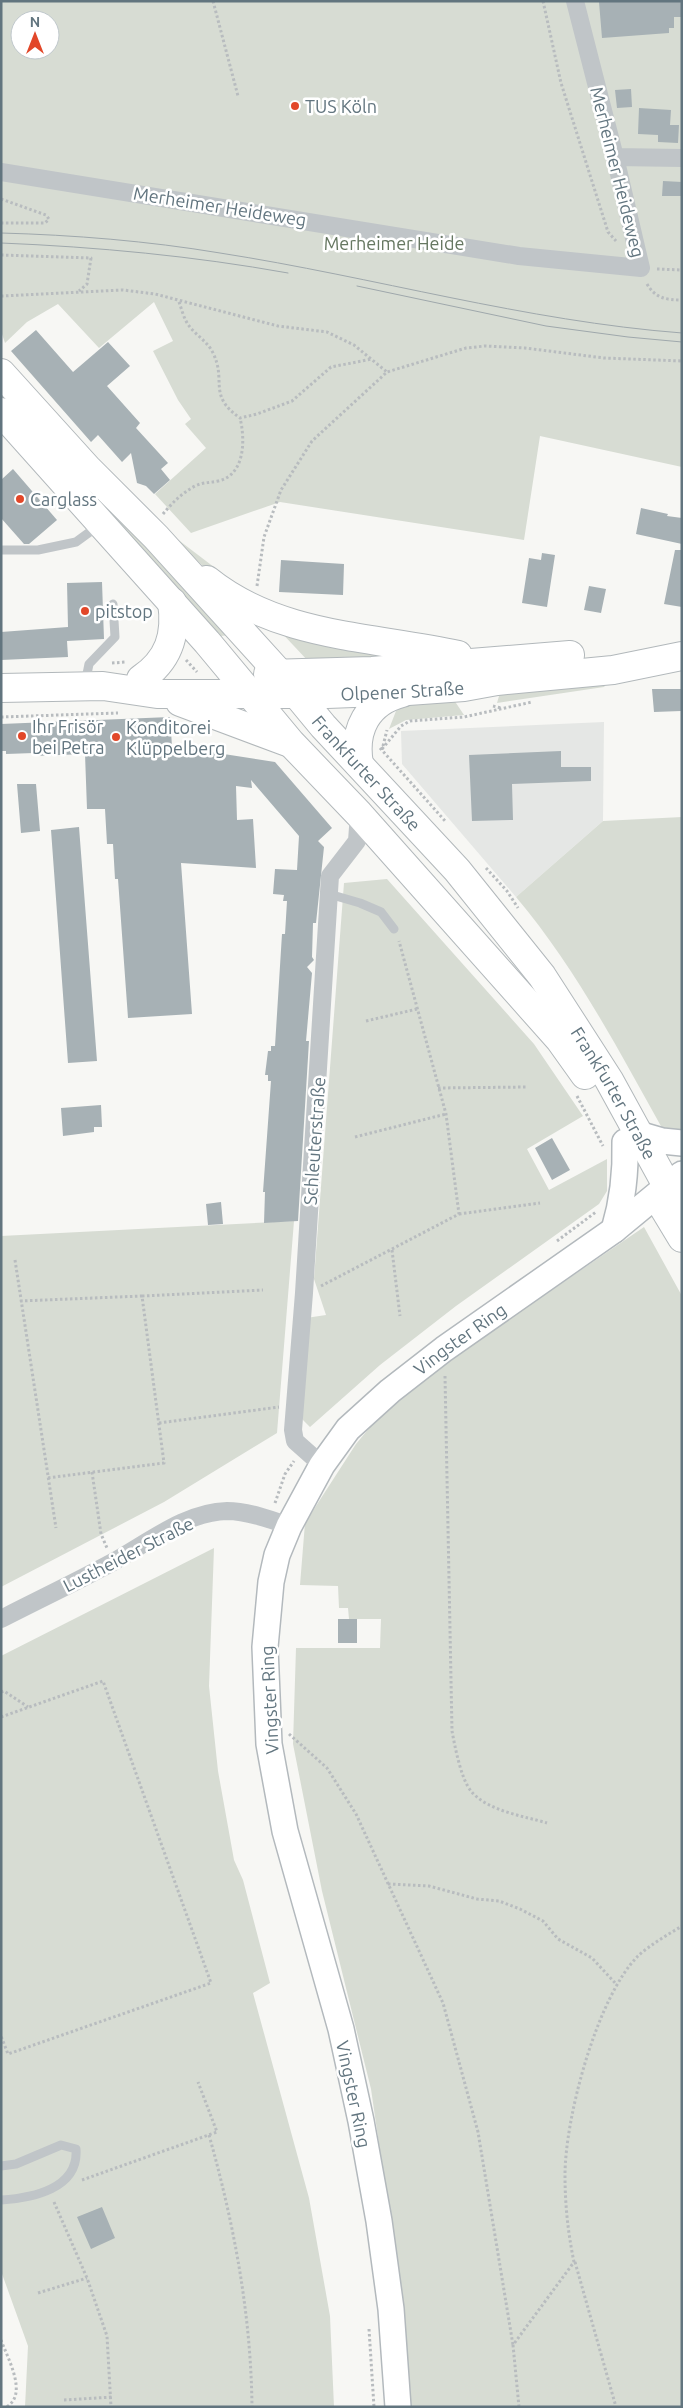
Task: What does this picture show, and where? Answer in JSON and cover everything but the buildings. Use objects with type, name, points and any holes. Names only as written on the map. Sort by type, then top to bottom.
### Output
[{"type":"main road","name":"Frankfurter Straße","points":[[1,373],[87,468],[158,527],[280,674],[358,764],[457,870],[542,976],[609,1080],[632,1138]]},
{"type":"main road","name":"Frankfurter Straße","points":[[6,426],[172,602],[291,743],[359,814],[560,1040],[668,1186],[682,1213]]},
{"type":"main road","points":[[158,527],[213,585],[271,616],[342,636],[443,652],[488,662]]},
{"type":"main road","points":[[172,602],[174,631],[170,644],[160,660],[149,686],[291,743]]},
{"type":"main road","name":"Olpener Straße","points":[[242,685],[280,674],[372,672],[611,652],[682,656]]},
{"type":"main road","name":"Olpener Straße","points":[[1,688],[242,685],[298,694],[408,691],[464,687],[497,681],[613,670],[682,656]]},
{"type":"main road","points":[[358,764],[357,742],[359,729],[366,716],[385,699],[408,691]]},
{"type":"main road","points":[[614,1230],[623,1196],[632,1138],[682,1143]]},
{"type":"main road","name":"Frankfurter Straße","points":[[668,1186],[682,1238]]},
{"type":"main road","name":"Vingster Ring","points":[[398,2407],[391,2309],[379,2221],[361,2121],[341,2028],[285,1831],[266,1722],[265,1647],[271,1582],[277,1555],[289,1526],[322,1465],[348,1429],[390,1391],[444,1349],[614,1230],[668,1186]]},
{"type":"street","name":"Merheimer Heideweg","points":[[1,172],[519,256],[641,268],[575,1]]},
{"type":"street","points":[[615,157],[682,158]]},
{"type":"street","name":"Schleuterstraße","points":[[322,1465],[295,1441],[293,1430],[304,1293],[330,876],[357,841],[359,814]]},
{"type":"street","name":"Lustheider Straße","points":[[1,1619],[114,1562],[181,1523],[206,1514],[227,1511],[270,1519],[289,1526]]},
{"type":"lane","points":[[1,550],[38,550],[76,542],[100,524]]},
{"type":"lane","points":[[94,686],[88,664],[115,637],[113,604]]},
{"type":"lane","points":[[329,894],[360,903],[381,912],[394,929]]},
{"type":"lane","points":[[1,2166],[16,2164],[62,2145],[76,2149],[76,2160],[70,2175],[50,2190],[24,2198],[1,2200]]},
{"type":"path","points":[[213,1],[238,96]]},
{"type":"path","points":[[543,1],[562,84],[608,232],[641,268],[647,286],[654,294],[662,299],[682,300]]},
{"type":"path","points":[[1,199],[46,215],[49,218],[45,223],[1,223]]},
{"type":"path","points":[[1,255],[91,258],[87,284],[79,292]]},
{"type":"path","points":[[641,268],[682,270]]},
{"type":"path","points":[[1,296],[123,290],[155,294],[278,326],[327,332],[354,345],[387,372]]},
{"type":"path","points":[[158,527],[174,500],[197,484],[219,481],[234,471],[240,460],[243,448],[244,433],[240,418],[226,408],[222,400],[217,365],[213,352],[189,326],[179,301]]},
{"type":"path","points":[[256,591],[264,537],[281,490],[312,441],[387,372],[466,348],[485,346],[525,348],[604,358],[682,361]]},
{"type":"path","points":[[240,418],[292,401],[331,368],[372,359]]},
{"type":"path","points":[[382,749],[400,726],[410,721],[464,717],[501,708]]},
{"type":"path","points":[[1,717],[124,712]]},
{"type":"path","points":[[394,929],[446,1114],[459,1214]]},
{"type":"path","points":[[366,1021],[417,1009]]},
{"type":"path","points":[[438,1088],[528,1087]]},
{"type":"path","points":[[355,1137],[446,1114]]},
{"type":"path","points":[[304,1293],[392,1250],[459,1214],[540,1203]]},
{"type":"path","points":[[392,1250],[400,1316]]},
{"type":"path","points":[[15,1260],[56,1528]]},
{"type":"path","points":[[20,1301],[263,1290]]},
{"type":"path","points":[[47,1478],[164,1463],[142,1296]]},
{"type":"path","points":[[444,1349],[452,1732],[458,1759],[471,1791],[487,1803],[508,1813],[547,1823]]},
{"type":"path","points":[[159,1423],[295,1405]]},
{"type":"path","points":[[92,1472],[101,1534],[114,1562]]},
{"type":"path","points":[[1,1717],[104,1681],[210,1983],[8,2054],[1,2036]]},
{"type":"path","points":[[1,1692],[4,1691],[28,1707]]},
{"type":"path","points":[[266,1722],[278,1724],[327,1768],[356,1814],[443,2003],[478,2132],[513,2345],[519,2407]]},
{"type":"path","points":[[388,1884],[429,1886],[477,1899],[499,1901],[520,1909],[543,1921],[558,1939],[592,1958],[617,1985]]},
{"type":"path","points":[[616,2407],[574,2262],[568,2231],[565,2174],[572,2118],[591,2043],[610,1994],[638,1956],[682,1926]]},
{"type":"path","points":[[112,2407],[113,2397],[108,2336],[87,2278],[59,2218],[50,2190],[108,2172],[217,2132],[198,2082]]},
{"type":"path","points":[[209,2135],[228,2202],[242,2276],[252,2382],[252,2407]]},
{"type":"path","points":[[513,2345],[574,2262]]},
{"type":"path","points":[[38,2293],[87,2278]]},
{"type":"path","points":[[1,2340],[16,2380],[16,2398],[13,2404],[6,2407]]},
{"type":"path","points":[[64,2400],[113,2397]]},
{"type":"shaded area","points":[[604,722],[603,821],[516,897],[402,764],[401,731]]},
{"type":"green space","name":"Merheimer Heide","points":[[1,1],[682,1],[682,467],[540,436],[524,540],[280,502],[191,533],[155,494],[206,448],[185,424],[191,419],[178,400],[153,351],[173,341],[154,302],[99,348],[58,304],[27,322],[5,343],[1,331]]},
{"type":"green space","points":[[1,387],[232,635],[220,636],[19,417],[1,396]]},
{"type":"green space","points":[[164,529],[227,577],[266,601],[206,569]]},
{"type":"green space","points":[[278,629],[428,653],[309,662]]},
{"type":"green space","points":[[610,680],[604,687],[497,703],[501,689]]},
{"type":"green space","points":[[454,700],[464,715],[406,720],[389,729],[400,705]]},
{"type":"green space","points":[[682,817],[682,1132],[662,1128],[577,980],[516,897],[603,821]]},
{"type":"green space","points":[[387,879],[534,1044],[583,1116],[527,1149],[549,1190],[607,1159],[607,1191],[599,1204],[456,1306],[380,1365],[310,1427],[303,1420],[300,1411],[306,1318],[326,1315],[314,1279],[344,883]]},
{"type":"green space","points":[[294,1221],[277,1433],[164,1502],[1,1587],[1,1236]]},
{"type":"green space","points":[[644,1227],[682,1296],[682,2407],[409,2407],[404,2316],[371,2089],[322,1891],[293,1744],[296,1648],[380,1648],[381,1619],[349,1619],[348,1608],[339,1608],[338,1586],[300,1585],[305,1523],[356,1444],[395,1397]]},
{"type":"green space","points":[[214,1548],[209,1686],[218,1771],[234,1860],[243,1880],[270,1983],[253,1993],[309,2198],[330,2316],[334,2407],[25,2407],[28,2346],[1,2271],[1,1656]]},
{"type":"tram line","points":[[1,233],[56,235],[166,245],[278,263],[565,319],[682,333]]},
{"type":"tram line","points":[[1,243],[145,253],[288,273]]},
{"type":"tram line","points":[[357,286],[546,326],[682,342]]},
{"type":"place","name":"TUS Köln","points":[[295,106]]},
{"type":"place","name":"Carglass","points":[[20,499]]},
{"type":"place","name":"pitstop","points":[[85,611]]},
{"type":"place","name":"Ihr Frisör bei Petra","points":[[22,736]]},
{"type":"place","name":"Konditorei Klüppelberg","points":[[116,737]]}]
